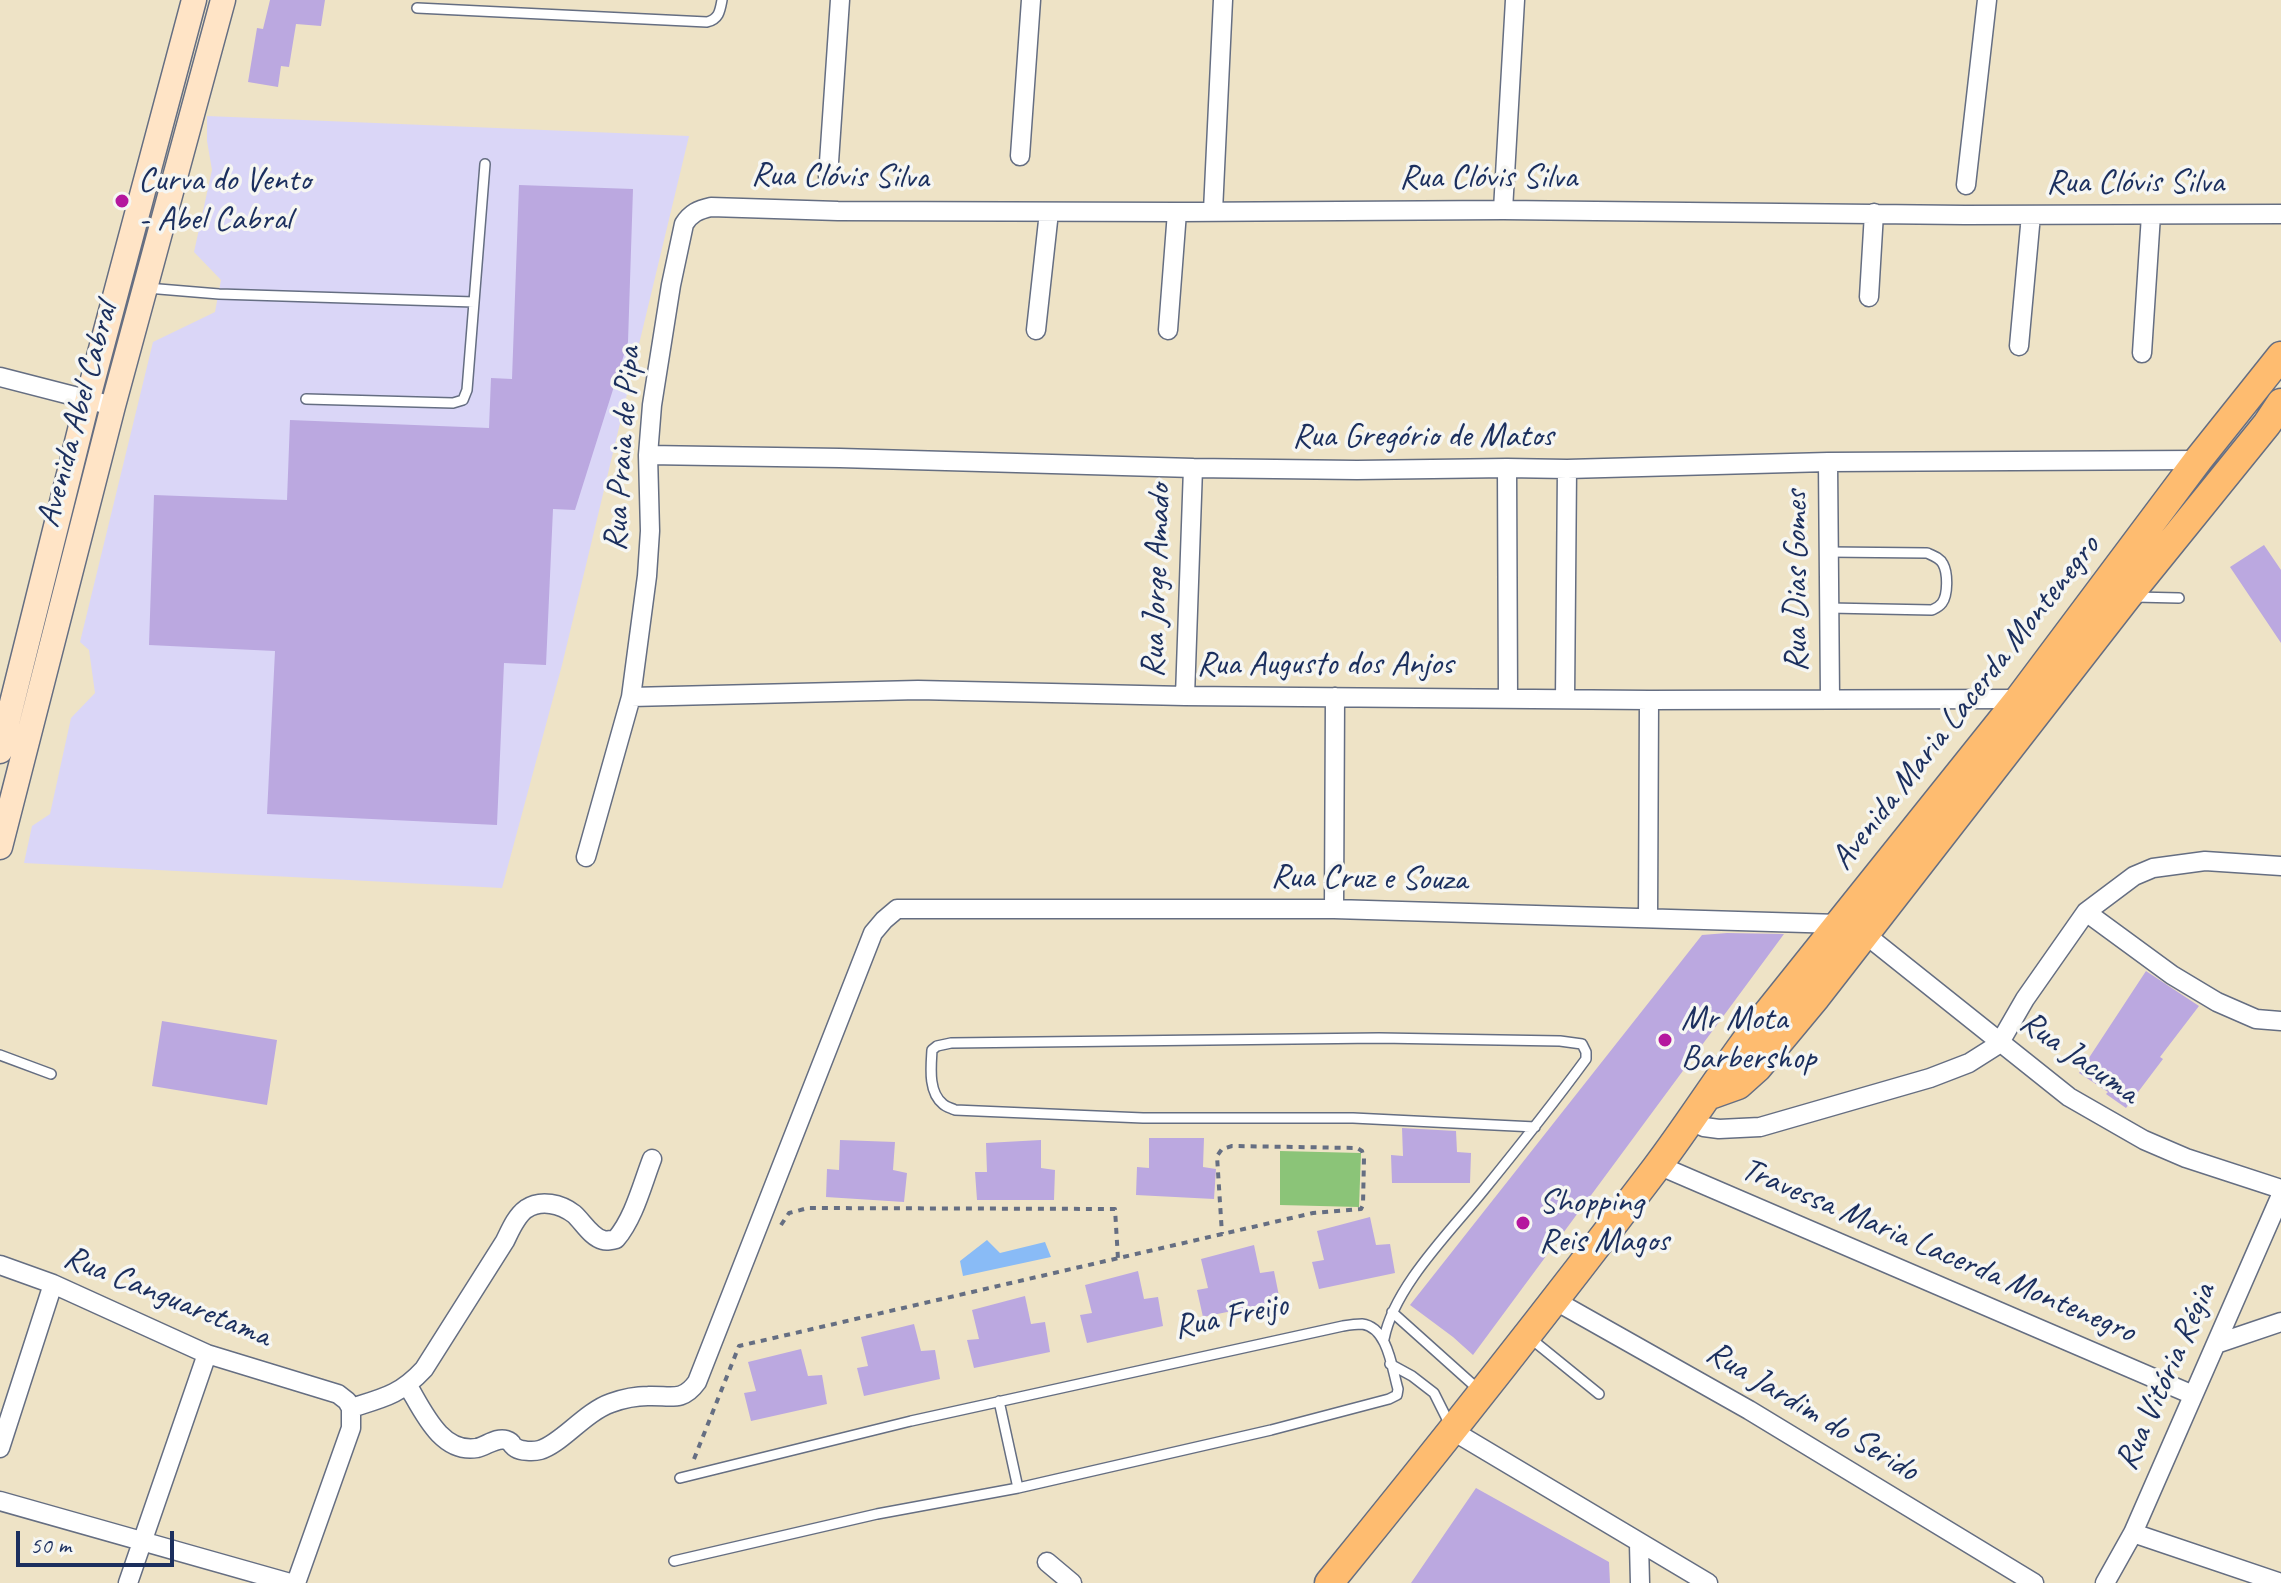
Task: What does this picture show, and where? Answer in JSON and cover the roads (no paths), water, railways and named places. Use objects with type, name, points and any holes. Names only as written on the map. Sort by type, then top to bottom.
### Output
[{"type":"main road","name":"Avenida Abel Cabral","points":[[0,751],[8,684],[55,529],[194,0]]},
{"type":"main road","name":"Avenida Abel Cabral","points":[[0,847],[113,406],[223,0]]},
{"type":"main road","name":"Avenida Maria Lacerda Montenegro","points":[[1329,1583],[1453,1431],[1658,1165],[1710,1095],[1723,1071],[2019,699],[2198,460],[2281,356]]},
{"type":"main road","name":"Avenida Maria Lacerda Montenegro","points":[[1710,1095],[1738,1085],[1757,1068],[1866,935],[2281,403]]},
{"type":"main road","points":[[55,529],[81,534]]},
{"type":"street","points":[[828,177],[840,0]]},
{"type":"street","points":[[1020,156],[1031,0]]},
{"type":"street","points":[[1213,211],[1223,0]]},
{"type":"street","points":[[1503,210],[1515,0]]},
{"type":"street","points":[[1966,185],[1987,0]]},
{"type":"street","name":"Rua Clóvis Silva","points":[[695,211],[711,207],[1049,212],[1503,210],[2281,214]]},
{"type":"street","name":"Rua Praia de Pipa","points":[[586,857],[631,697],[647,576],[650,531],[648,455],[652,405],[684,224],[695,211]]},
{"type":"street","points":[[1036,330],[1049,212]]},
{"type":"street","points":[[1168,330],[1177,212]]},
{"type":"street","points":[[1869,297],[1874,213]]},
{"type":"street","points":[[2019,346],[2031,215]]},
{"type":"street","points":[[2142,353],[2151,215]]},
{"type":"street","points":[[0,377],[113,406]]},
{"type":"street","name":"Rua Gregório de Matos","points":[[648,455],[1357,470],[2198,460]]},
{"type":"street","name":"Rua Dias Gomes","points":[[1828,462],[1830,699]]},
{"type":"street","name":"Rua Jorge Amado","points":[[1185,696],[1193,468]]},
{"type":"street","points":[[1507,468],[1508,698]]},
{"type":"street","points":[[1565,699],[1567,469]]},
{"type":"street","points":[[8,684],[41,692]]},
{"type":"street","name":"Rua Augusto dos Anjos","points":[[631,697],[918,690],[1649,700],[2019,699]]},
{"type":"street","points":[[1334,909],[1335,697]]},
{"type":"street","points":[[1648,918],[1649,700]]},
{"type":"street","points":[[1690,1121],[1704,1127],[1737,1130],[1773,1124],[1930,1078],[1969,1063],[1999,1044],[2025,999],[2086,912],[2134,876],[2153,868],[2205,861],[2281,866]]},
{"type":"street","name":"Rua Cruz e Souza","points":[[408,1386],[433,1428],[454,1443],[475,1448],[502,1439],[527,1451],[540,1450],[551,1444],[590,1413],[611,1403],[648,1396],[672,1397],[691,1390],[697,1382],[873,933],[897,909],[1334,909],[1839,924]]},
{"type":"street","points":[[2086,912],[2172,975],[2217,1002],[2256,1019],[2281,1021]]},
{"type":"street","name":"Rua Jacuma","points":[[1866,935],[2069,1097],[2144,1140],[2186,1158],[2281,1189]]},
{"type":"street","points":[[0,1501],[293,1583],[351,1428],[351,1408],[387,1397],[408,1386],[424,1369],[525,1209],[540,1203],[558,1205],[604,1241],[616,1239],[623,1231],[652,1159]]},
{"type":"street","name":"Travessa Maria Lacerda Montenegro","points":[[1658,1165],[2193,1395]]},
{"type":"street","name":"Rua Vitória Régia","points":[[2105,1583],[2133,1533],[2281,1195]]},
{"type":"street","name":"Rua Canguaretama","points":[[0,1265],[53,1284],[207,1354],[338,1394],[351,1408]]},
{"type":"street","points":[[0,1448],[53,1284]]},
{"type":"street","name":"Rua Jardim do Serido","points":[[1554,1300],[1749,1410],[2034,1583]]},
{"type":"street","points":[[2216,1344],[2281,1322]]},
{"type":"street","points":[[128,1583],[207,1354]]},
{"type":"street","points":[[1453,1431],[1708,1583]]},
{"type":"street","points":[[2133,1533],[2281,1583]]},
{"type":"street","points":[[1639,1544],[1640,1583]]},
{"type":"street","points":[[1047,1562],[1072,1583]]},
{"type":"lane","points":[[417,8],[707,22],[715,20],[722,0]]},
{"type":"lane","points":[[306,399],[453,403],[463,400],[467,390],[485,164]]},
{"type":"lane","points":[[147,288],[219,294],[474,302]]},
{"type":"lane","points":[[1828,552],[1927,553],[1937,557],[1946,573],[1944,599],[1940,606],[1932,610],[1829,608]]},
{"type":"lane","points":[[2127,597],[2179,598]]},
{"type":"lane","points":[[674,1561],[877,1514],[1018,1488],[1271,1430],[1397,1395],[1384,1339],[1392,1312],[1406,1286],[1535,1127],[1586,1059],[1582,1044],[1560,1041],[1379,1038],[951,1043],[937,1046],[932,1050],[930,1070],[933,1088],[941,1103],[955,1110],[1143,1118],[1353,1118],[1535,1127]]},
{"type":"lane","points":[[0,1055],[51,1074]]},
{"type":"lane","points":[[1392,1312],[1482,1392]]},
{"type":"lane","name":"Rua Freijo","points":[[684,1477],[999,1401],[1343,1326],[1364,1324],[1374,1328],[1384,1339]]},
{"type":"lane","points":[[1527,1335],[1599,1394]]},
{"type":"lane","points":[[1390,1364],[1434,1393],[1453,1431]]},
{"type":"lane","points":[[999,1401],[1018,1488]]},
{"type":"water","points":[[987,1240],[1000,1253],[1045,1242],[1051,1257],[963,1276],[960,1261]]},
{"type":"place","name":"Curva do Vento - Abel Cabral","points":[[122,201]]},
{"type":"place","name":"Mr Mota Barbershop","points":[[1665,1040]]},
{"type":"place","name":"Shopping Reis Magos","points":[[1523,1223]]}]
